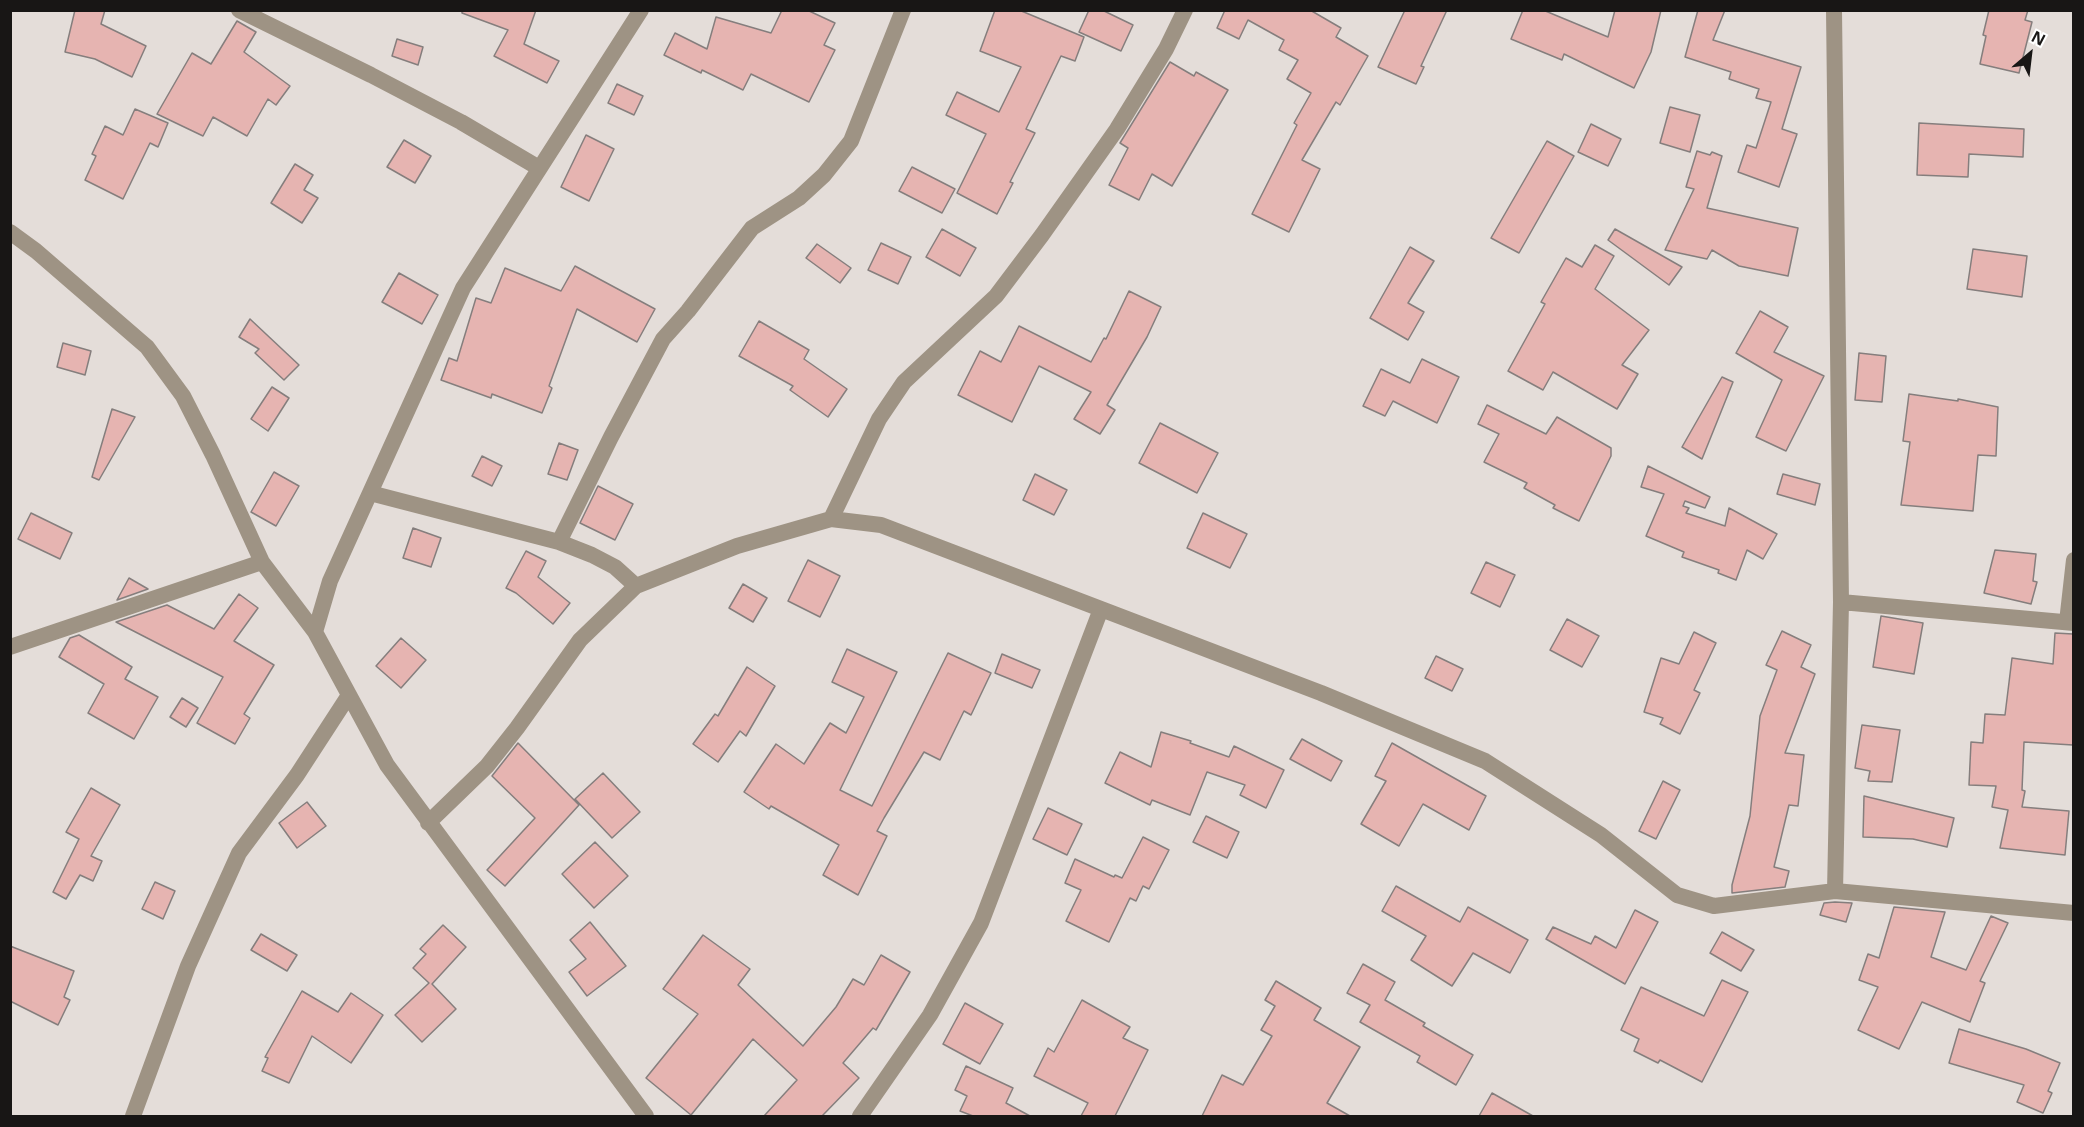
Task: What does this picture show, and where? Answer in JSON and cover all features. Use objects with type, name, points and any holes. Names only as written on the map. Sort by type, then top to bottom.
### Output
[{"type":"street","points":[[239,10],[372,75],[461,122],[539,168]]},
{"type":"street","points":[[315,632],[330,581],[463,288],[641,10]]},
{"type":"street","points":[[559,542],[611,436],[663,339],[688,311],[752,228],[799,198],[824,175],[851,141],[903,10]]},
{"type":"street","points":[[831,519],[879,419],[904,382],[996,296],[1117,129],[1166,49],[1185,10]]},
{"type":"street","points":[[1834,10],[1840,602],[1835,891]]},
{"type":"street","points":[[10,232],[36,251],[147,347],[183,396],[262,562],[315,632],[387,765],[646,1116]]},
{"type":"street","points":[[370,493],[559,542],[615,567],[636,586]]},
{"type":"street","points":[[428,823],[487,766],[580,640],[636,586],[737,546],[831,519],[881,525],[1321,693],[1485,761],[1600,835],[1677,895],[1714,906],[1835,891],[2073,913]]},
{"type":"street","points":[[1840,602],[2070,622],[2073,560]]},
{"type":"street","points":[[10,647],[262,562]]},
{"type":"street","points":[[860,1116],[930,1015],[981,923],[1101,609]]},
{"type":"street","points":[[133,1116],[188,966],[240,853],[297,776],[349,695]]},
{"type":"building","points":[[75,10],[105,10],[101,24],[146,46],[132,77],[95,59],[65,52]]},
{"type":"building","points":[[462,10],[536,10],[524,44],[559,61],[547,83],[494,56],[508,30],[462,13]]},
{"type":"building","points":[[782,10],[807,10],[835,23],[824,45],[835,50],[809,102],[751,74],[743,90],[664,55],[675,33],[707,49],[716,17],[771,33]]},
{"type":"building","points":[[995,10],[1019,10],[1084,37],[1075,61],[1061,56],[1026,129],[1035,133],[1010,182],[1013,183],[997,214],[957,193],[986,134],[946,115],[957,92],[999,112],[1021,67],[980,51]]},
{"type":"building","points":[[1089,10],[1102,10],[1133,25],[1121,51],[1079,32]]},
{"type":"building","points":[[1225,10],[1310,10],[1341,28],[1336,37],[1368,56],[1340,105],[1336,102],[1302,160],[1320,169],[1289,232],[1252,214],[1297,125],[1294,123],[1311,93],[1287,79],[1298,60],[1279,50],[1284,40],[1248,20],[1239,39],[1217,28]]},
{"type":"building","points":[[1405,10],[1447,10],[1421,66],[1424,67],[1416,84],[1378,67]]},
{"type":"building","points":[[1523,10],[1543,10],[1608,37],[1615,10],[1661,10],[1651,52],[1634,88],[1564,54],[1562,60],[1511,39]]},
{"type":"building","points":[[1698,10],[1725,10],[1713,40],[1801,67],[1782,129],[1797,134],[1779,187],[1738,172],[1747,145],[1756,148],[1771,102],[1756,98],[1759,89],[1729,79],[1731,72],[1685,57]]},
{"type":"building","points":[[1989,10],[2028,10],[2025,20],[2032,22],[2019,73],[1980,64],[1986,36],[1983,35]]},
{"type":"building","points":[[237,21],[256,32],[244,52],[290,86],[276,105],[268,99],[247,136],[213,117],[203,136],[157,114],[192,53],[211,64]]},
{"type":"building","points":[[397,39],[423,47],[418,65],[392,56]]},
{"type":"building","points":[[1170,62],[1194,76],[1196,72],[1228,90],[1172,186],[1152,174],[1139,200],[1109,185],[1128,148],[1120,143]]},
{"type":"building","points":[[617,84],[643,96],[634,115],[608,103]]},
{"type":"building","points":[[1670,107],[1700,115],[1690,152],[1660,143]]},
{"type":"building","points":[[135,109],[168,123],[158,147],[150,143],[123,199],[85,180],[96,156],[92,154],[105,126],[123,135]]},
{"type":"building","points":[[1919,123],[2024,129],[2023,157],[1969,154],[1968,177],[1917,175]]},
{"type":"building","points":[[1591,124],[1621,139],[1608,166],[1578,152]]},
{"type":"building","points":[[586,135],[614,149],[589,201],[561,187]]},
{"type":"building","points":[[404,140],[431,156],[415,183],[387,167]]},
{"type":"building","points":[[1547,141],[1574,156],[1519,253],[1491,238]]},
{"type":"building","points":[[1697,151],[1710,155],[1712,152],[1722,156],[1707,208],[1798,228],[1788,276],[1739,266],[1712,250],[1707,259],[1665,250],[1694,189],[1686,187]]},
{"type":"building","points":[[295,164],[313,175],[304,190],[318,198],[302,223],[271,203]]},
{"type":"building","points":[[912,167],[955,189],[942,213],[899,191]]},
{"type":"building","points":[[942,229],[976,248],[960,276],[926,257]]},
{"type":"building","points":[[1615,229],[1682,267],[1669,285],[1608,240]]},
{"type":"building","points":[[881,243],[911,257],[898,284],[868,270]]},
{"type":"building","points":[[817,244],[851,268],[840,283],[806,258]]},
{"type":"building","points":[[1595,245],[1614,256],[1595,289],[1649,330],[1622,365],[1638,374],[1617,409],[1553,372],[1543,390],[1508,371],[1545,304],[1541,302],[1566,258],[1582,267]]},
{"type":"building","points":[[1410,247],[1434,261],[1408,303],[1424,312],[1408,340],[1370,318]]},
{"type":"building","points":[[1973,249],[2027,256],[2022,297],[1967,289]]},
{"type":"building","points":[[575,266],[655,309],[637,342],[577,309],[549,386],[552,388],[542,413],[492,394],[491,398],[441,380],[449,358],[457,361],[476,298],[491,303],[505,268],[561,291]]},
{"type":"building","points":[[399,273],[438,295],[422,324],[382,302]]},
{"type":"building","points":[[1129,291],[1161,307],[1147,337],[1107,405],[1115,410],[1100,434],[1074,419],[1091,392],[1039,366],[1012,422],[958,395],[980,351],[1001,362],[1019,326],[1091,362],[1104,338],[1106,339]]},
{"type":"building","points":[[1760,311],[1788,327],[1774,352],[1824,376],[1786,451],[1756,437],[1782,380],[1736,353]]},
{"type":"building","points":[[250,319],[299,365],[284,380],[255,353],[259,349],[239,337]]},
{"type":"building","points":[[759,321],[809,350],[804,359],[847,389],[828,417],[790,390],[793,386],[739,356]]},
{"type":"building","points":[[63,343],[91,351],[85,375],[57,367]]},
{"type":"building","points":[[1859,353],[1886,356],[1882,402],[1855,400]]},
{"type":"building","points":[[1422,359],[1459,377],[1437,423],[1393,401],[1385,416],[1363,406],[1381,369],[1410,383]]},
{"type":"building","points":[[1722,377],[1733,382],[1702,459],[1682,447]]},
{"type":"building","points":[[272,387],[289,398],[268,431],[251,419]]},
{"type":"building","points":[[1909,394],[1958,401],[1958,399],[1998,407],[1996,456],[1978,455],[1973,511],[1901,505],[1910,442],[1903,441]]},
{"type":"building","points":[[1487,405],[1546,434],[1557,417],[1611,448],[1611,456],[1579,521],[1553,508],[1555,505],[1524,488],[1527,483],[1484,462],[1499,434],[1478,424]]},
{"type":"building","points":[[112,409],[135,417],[99,480],[92,477]]},
{"type":"building","points":[[1160,423],[1218,453],[1197,493],[1139,463]]},
{"type":"building","points":[[559,443],[578,450],[567,480],[548,474]]},
{"type":"building","points":[[482,456],[502,466],[492,486],[472,476]]},
{"type":"building","points":[[1648,466],[1710,497],[1705,508],[1685,501],[1683,506],[1689,508],[1686,513],[1725,526],[1729,508],[1777,534],[1763,559],[1747,550],[1736,580],[1718,573],[1719,570],[1682,557],[1684,552],[1646,536],[1664,494],[1641,487]]},
{"type":"building","points":[[274,472],[299,486],[276,526],[251,512]]},
{"type":"building","points":[[1035,474],[1067,490],[1054,515],[1023,500]]},
{"type":"building","points":[[1783,474],[1820,484],[1815,505],[1777,494]]},
{"type":"building","points":[[598,486],[633,504],[615,540],[580,523]]},
{"type":"building","points":[[31,513],[72,533],[60,559],[18,539]]},
{"type":"building","points":[[1203,513],[1247,534],[1230,568],[1187,548]]},
{"type":"building","points":[[413,528],[441,538],[431,567],[403,558]]},
{"type":"building","points":[[1995,550],[2036,554],[2033,581],[2037,582],[2031,604],[1984,593]]},
{"type":"building","points":[[526,551],[546,561],[538,577],[570,603],[553,624],[516,593],[506,588]]},
{"type":"building","points":[[808,560],[840,576],[820,617],[788,601]]},
{"type":"building","points":[[1486,562],[1515,575],[1500,607],[1471,593]]},
{"type":"building","points":[[129,578],[148,589],[117,600]]},
{"type":"building","points":[[743,584],[767,598],[753,622],[729,608]]},
{"type":"building","points":[[239,594],[258,608],[234,641],[274,665],[244,714],[250,718],[235,744],[197,723],[223,677],[116,622],[167,605],[214,629]]},
{"type":"building","points":[[1881,616],[1923,623],[1914,674],[1873,667]]},
{"type":"building","points":[[1567,619],[1599,636],[1582,667],[1550,650]]},
{"type":"building","points":[[1782,631],[1811,645],[1801,667],[1815,674],[1785,753],[1804,755],[1798,806],[1789,805],[1774,867],[1789,871],[1785,887],[1732,893],[1732,885],[1750,816],[1760,716],[1777,670],[1766,665]]},
{"type":"building","points":[[1694,632],[1716,643],[1694,690],[1700,693],[1680,734],[1660,724],[1663,718],[1644,712],[1661,658],[1679,664]]},
{"type":"building","points":[[2055,633],[2073,634],[2073,745],[2024,742],[2022,790],[2025,791],[2022,807],[2069,811],[2065,855],[2000,848],[2008,810],[1992,807],[1996,786],[1969,785],[1971,742],[1983,743],[1985,714],[2005,715],[2012,658],[2053,664]]},
{"type":"building","points":[[79,635],[132,667],[125,679],[158,697],[134,739],[88,713],[104,684],[59,657],[70,638]]},
{"type":"building","points":[[401,638],[426,660],[401,688],[376,666]]},
{"type":"building","points":[[847,649],[897,672],[840,790],[872,806],[948,653],[991,673],[971,715],[964,711],[940,760],[924,752],[884,818],[877,831],[887,836],[858,895],[823,875],[839,845],[771,806],[769,809],[744,792],[776,744],[804,764],[830,723],[846,733],[864,697],[832,682]]},
{"type":"building","points":[[1002,654],[1040,670],[1032,688],[995,673]]},
{"type":"building","points":[[1436,656],[1463,669],[1452,691],[1425,678]]},
{"type":"building","points":[[747,667],[775,686],[746,736],[740,731],[718,762],[693,744],[715,714],[718,716]]},
{"type":"building","points":[[182,698],[198,708],[186,727],[170,717]]},
{"type":"building","points":[[1862,725],[1900,730],[1892,782],[1868,781],[1870,771],[1855,768]]},
{"type":"building","points":[[1161,732],[1191,741],[1190,743],[1229,757],[1234,746],[1284,770],[1266,808],[1240,795],[1245,785],[1207,772],[1190,815],[1152,800],[1150,805],[1105,783],[1120,752],[1151,767]]},
{"type":"building","points":[[1302,739],[1342,761],[1331,781],[1290,759]]},
{"type":"building","points":[[518,743],[579,805],[505,886],[487,870],[535,818],[492,776]]},
{"type":"building","points":[[1392,743],[1486,796],[1469,830],[1423,804],[1399,846],[1361,824],[1386,781],[1375,776]]},
{"type":"building","points":[[603,773],[640,812],[612,838],[575,799]]},
{"type":"building","points":[[1663,781],[1680,790],[1656,839],[1639,831]]},
{"type":"building","points":[[91,788],[120,805],[91,856],[102,861],[93,881],[80,875],[66,899],[53,892],[79,839],[66,832]]},
{"type":"building","points":[[1864,796],[1954,818],[1947,847],[1913,839],[1863,837]]},
{"type":"building","points":[[307,802],[326,826],[297,848],[279,823]]},
{"type":"building","points":[[1048,808],[1082,824],[1067,855],[1033,839]]},
{"type":"building","points":[[1206,816],[1239,832],[1227,858],[1193,842]]},
{"type":"building","points":[[1143,837],[1169,850],[1149,889],[1143,886],[1136,901],[1130,898],[1109,942],[1066,921],[1081,890],[1065,883],[1075,859],[1114,877],[1115,875],[1122,878]]},
{"type":"building","points":[[595,842],[628,876],[594,908],[562,874]]},
{"type":"building","points":[[155,882],[175,891],[163,919],[142,909]]},
{"type":"building","points":[[1396,886],[1460,922],[1468,907],[1528,940],[1510,973],[1473,953],[1452,986],[1411,960],[1426,936],[1382,911]]},
{"type":"building","points":[[1824,903],[1852,903],[1846,922],[1820,915]]},
{"type":"building","points":[[1894,907],[1945,912],[1931,957],[1966,970],[1991,916],[2008,923],[1980,981],[1985,983],[1970,1022],[1922,1002],[1899,1049],[1858,1030],[1878,987],[1859,980],[1868,954],[1879,958]]},
{"type":"building","points":[[1635,910],[1658,922],[1625,984],[1546,939],[1553,927],[1591,944],[1595,936],[1616,948]]},
{"type":"building","points":[[590,922],[626,966],[587,996],[569,972],[586,959],[570,940]]},
{"type":"building","points":[[443,925],[466,947],[432,984],[456,1009],[422,1042],[395,1015],[429,983],[413,968],[426,954],[420,949]]},
{"type":"building","points":[[1722,932],[1754,950],[1741,971],[1710,953]]},
{"type":"building","points":[[261,934],[297,955],[287,971],[251,950]]},
{"type":"building","points":[[703,935],[750,969],[738,985],[803,1046],[836,1007],[853,979],[864,985],[881,955],[910,972],[876,1030],[873,1028],[843,1063],[859,1078],[822,1116],[764,1116],[797,1080],[753,1039],[691,1115],[646,1078],[698,1014],[663,989]]},
{"type":"building","points":[[10,946],[74,971],[64,997],[70,1000],[58,1025],[10,1001]]},
{"type":"building","points":[[1363,964],[1395,982],[1385,1000],[1425,1023],[1423,1026],[1473,1055],[1456,1085],[1417,1062],[1420,1056],[1360,1022],[1370,1005],[1347,993]]},
{"type":"building","points":[[1722,980],[1748,992],[1702,1082],[1660,1060],[1658,1063],[1634,1051],[1639,1039],[1621,1030],[1641,987],[1704,1016]]},
{"type":"building","points":[[1276,981],[1321,1008],[1314,1020],[1360,1047],[1327,1103],[1350,1116],[1202,1116],[1222,1075],[1243,1085],[1272,1036],[1261,1030],[1275,1006],[1265,1000]]},
{"type":"building","points":[[302,991],[338,1012],[351,993],[383,1015],[351,1063],[312,1036],[289,1083],[262,1071],[268,1058],[265,1057]]},
{"type":"building","points":[[1082,1000],[1130,1027],[1123,1038],[1148,1050],[1115,1116],[1081,1116],[1088,1103],[1034,1076],[1048,1048],[1054,1052]]},
{"type":"building","points":[[965,1003],[1003,1024],[980,1064],[943,1044]]},
{"type":"building","points":[[1959,1029],[2026,1049],[2060,1063],[2048,1091],[2052,1093],[2043,1113],[2017,1102],[2024,1085],[1949,1063]]},
{"type":"building","points":[[966,1066],[1013,1088],[1006,1103],[1030,1116],[973,1116],[960,1111],[967,1096],[955,1090]]},
{"type":"building","points":[[1492,1093],[1533,1116],[1479,1116]]}]
